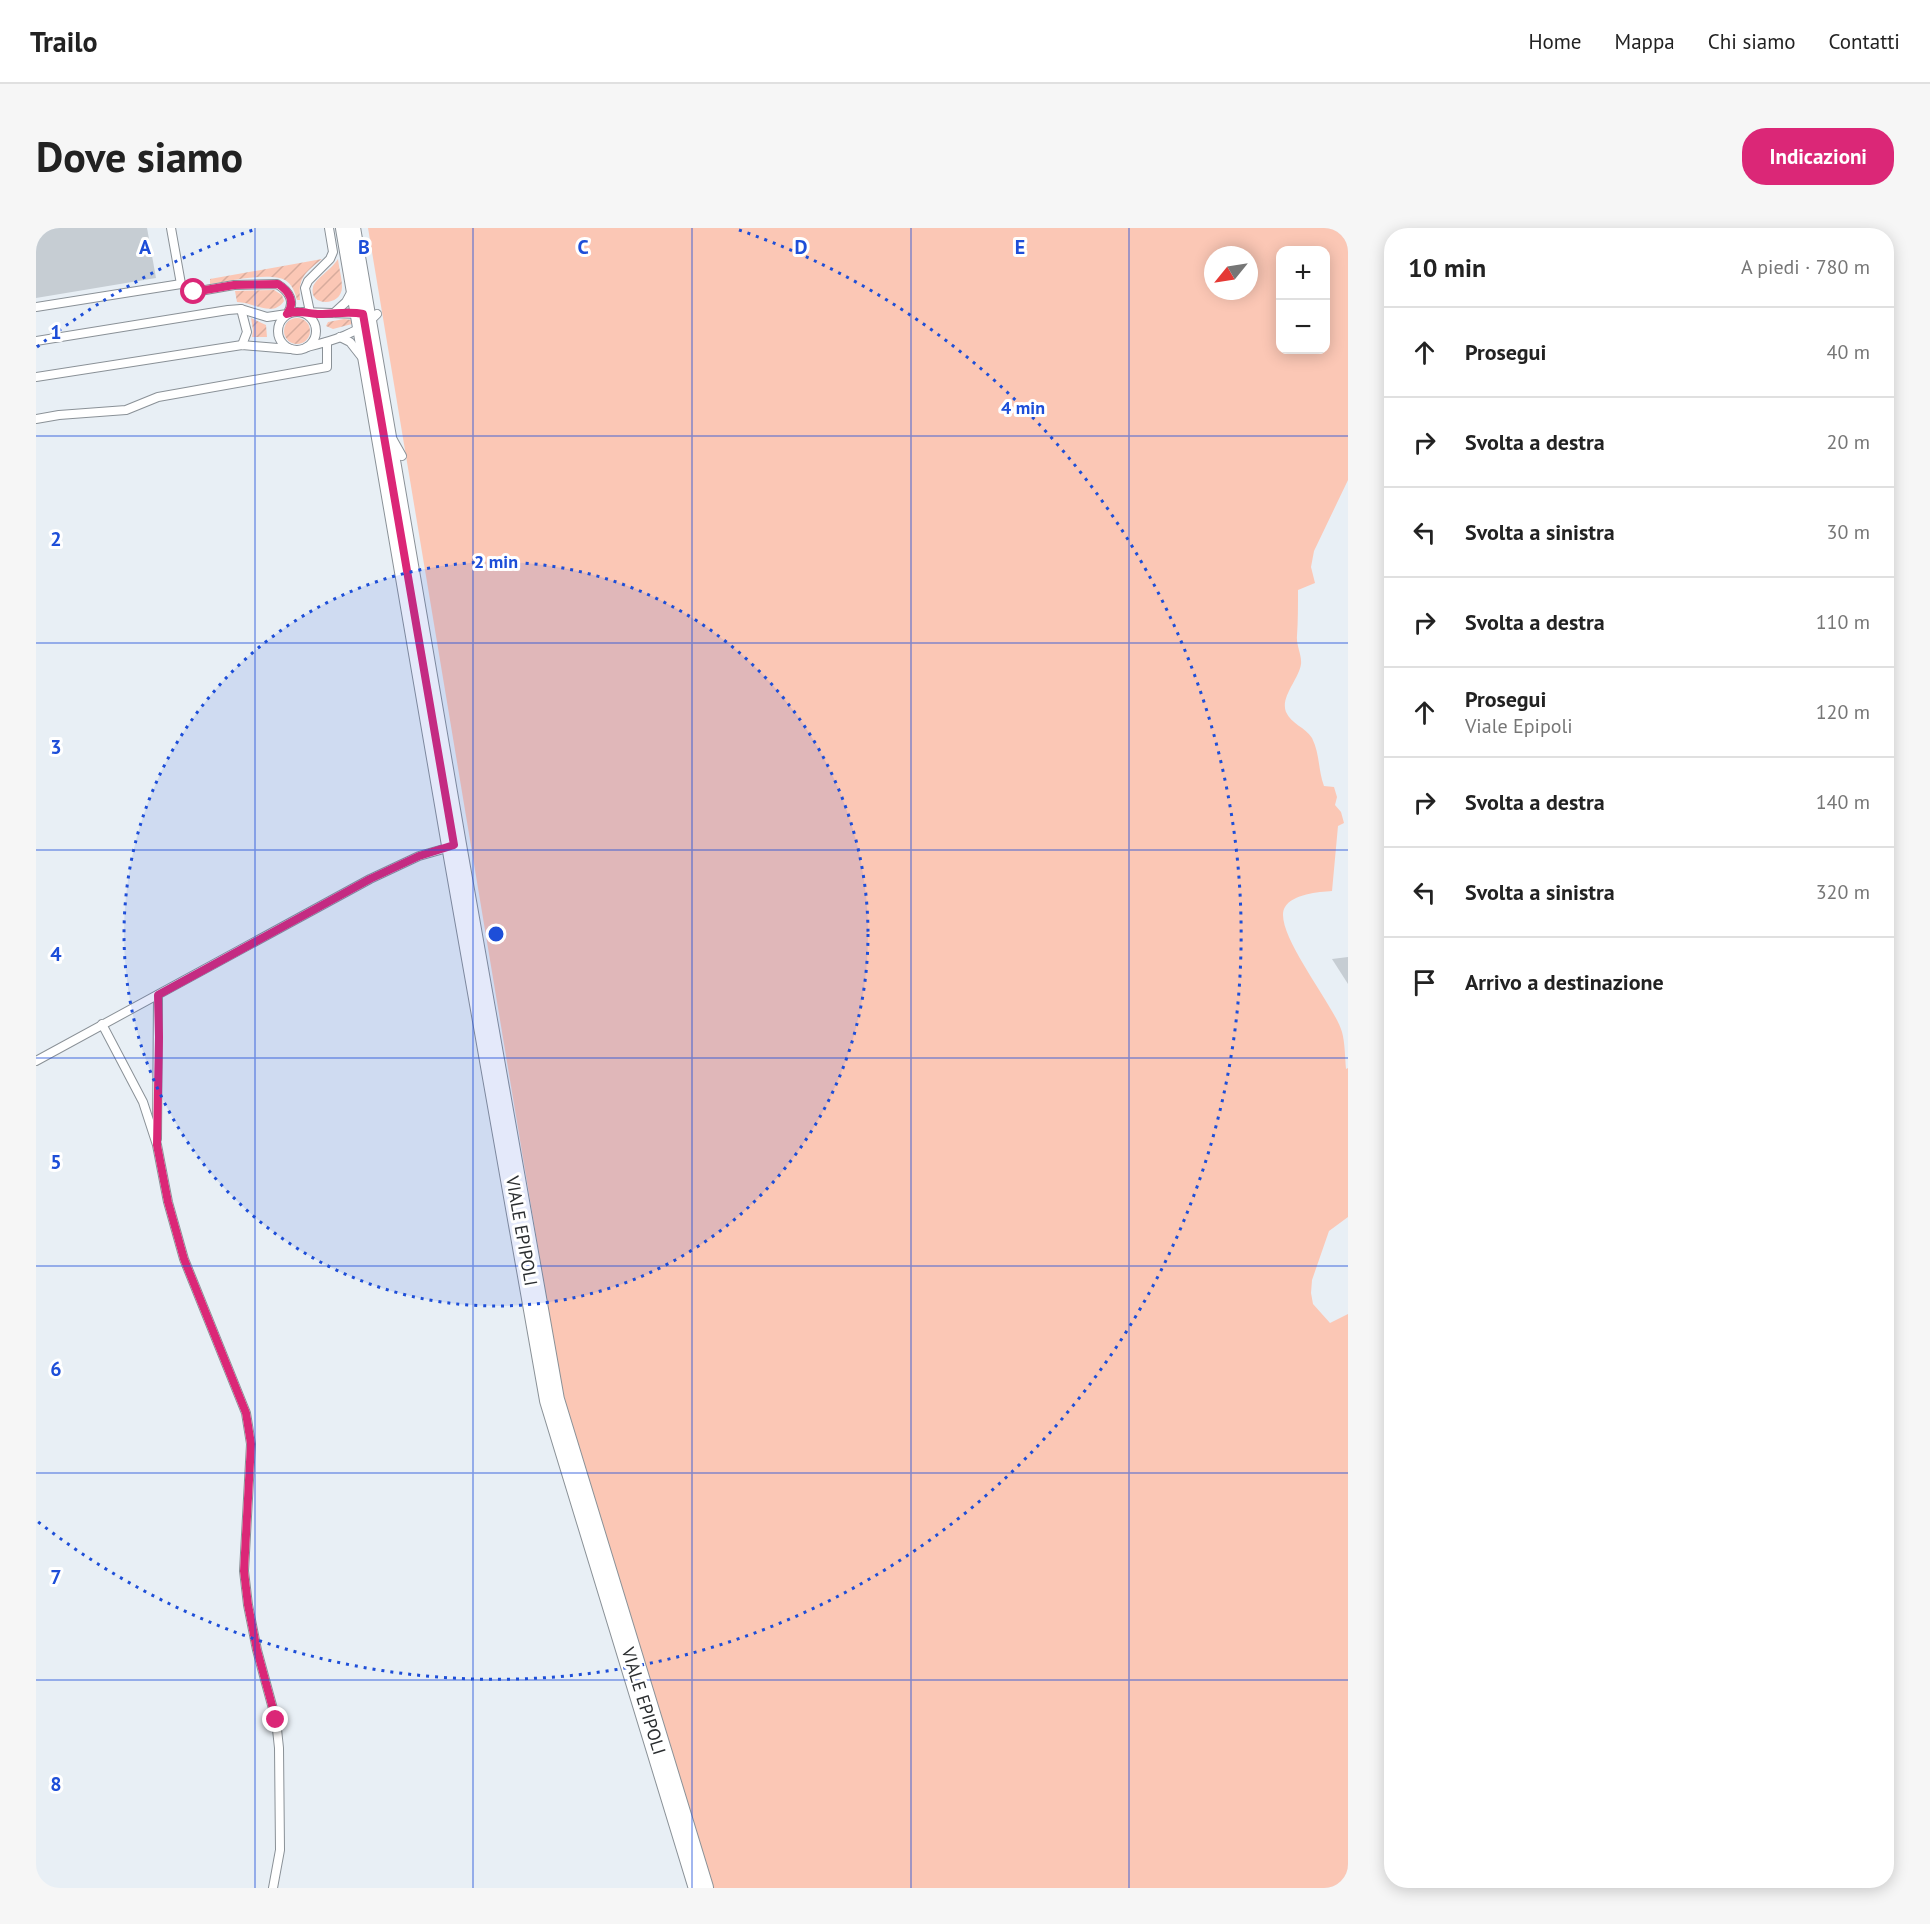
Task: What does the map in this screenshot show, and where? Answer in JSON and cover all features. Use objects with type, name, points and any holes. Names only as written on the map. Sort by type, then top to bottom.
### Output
[{"type":"main road","points":[[348,228],[356,271],[402,456],[406,560]]},
{"type":"main road","points":[[362,228],[378,397],[406,560]]},
{"type":"main road","name":"VIALE EPIPOLI","points":[[406,560],[552,1400],[701,1888]]},
{"type":"lane","points":[[171,228],[181,284]]},
{"type":"lane","points":[[307,347],[313,341],[316,333],[315,324],[308,314],[305,288],[308,280],[326,266],[333,252],[329,228]]},
{"type":"lane","points":[[334,313],[351,295],[356,271]]},
{"type":"lane","points":[[36,307],[181,284],[194,292],[234,285],[278,284],[288,292],[291,298],[291,309],[280,320],[277,328],[278,337],[290,349]]},
{"type":"lane","points":[[308,303],[322,314]]},
{"type":"lane","points":[[36,341],[228,309],[241,309],[267,317],[292,312],[334,313],[369,318]]},
{"type":"lane","points":[[241,309],[247,332],[242,345]]},
{"type":"lane","points":[[36,377],[242,345],[298,350],[340,337],[369,318]]},
{"type":"lane","points":[[340,337],[356,347],[369,372],[378,397]]},
{"type":"lane","points":[[36,419],[126,410],[158,397],[327,367],[327,342]]},
{"type":"lane","points":[[36,1061],[370,879],[419,856],[454,845]]},
{"type":"lane","points":[[157,1145],[158,995]]},
{"type":"lane","points":[[102,1024],[143,1102],[157,1145],[168,1202],[184,1259],[231,1374],[248,1423],[251,1444],[244,1571],[248,1605],[257,1650],[276,1720],[279,1748],[280,1850],[273,1888]]},
{"type":"shaded area","points":[[368,228],[1348,228],[1348,480],[1314,551],[1311,567],[1315,583],[1298,590],[1297,639],[1301,664],[1285,706],[1291,720],[1312,738],[1324,786],[1334,787],[1337,797],[1335,805],[1341,812],[1344,823],[1338,826],[1332,891],[1306,894],[1294,899],[1285,907],[1283,918],[1295,949],[1337,1020],[1343,1036],[1346,1069],[1348,1068],[1348,1217],[1329,1231],[1312,1280],[1311,1293],[1313,1304],[1330,1323],[1348,1314],[1348,1888],[714,1888],[565,1400]]},
{"type":"shaded area","points":[[322,259],[304,276],[300,286],[300,300],[297,300],[290,284],[278,278],[249,278],[210,284],[210,279]]},
{"type":"shaded area","points":[[338,259],[342,284],[341,294],[332,301],[320,301],[313,294],[313,287]]},
{"type":"shaded area","points":[[274,290],[282,295],[284,301],[279,306],[269,309],[237,302],[235,291]]},
{"type":"shaded area","points":[[251,318],[266,325],[267,337],[252,337]]},
{"type":"shaded area","points":[[297,318],[306,322],[310,331],[306,340],[297,344],[288,340],[284,331],[288,322]]},
{"type":"shaded area","points":[[352,320],[352,324],[333,329],[326,326],[328,322]]},
{"type":"building","points":[[36,228],[147,228],[156,278],[36,298]]},
{"type":"building","points":[[1348,957],[1348,984],[1332,959]]},
{"type":"route","points":[[194,292],[234,285],[278,284],[288,292],[291,298],[291,309],[287,314],[297,311],[316,314],[353,312],[363,314],[454,845],[419,856],[370,879],[158,995],[157,1145],[168,1202],[184,1259],[246,1413],[251,1444],[244,1571],[257,1650],[276,1720]]}]
